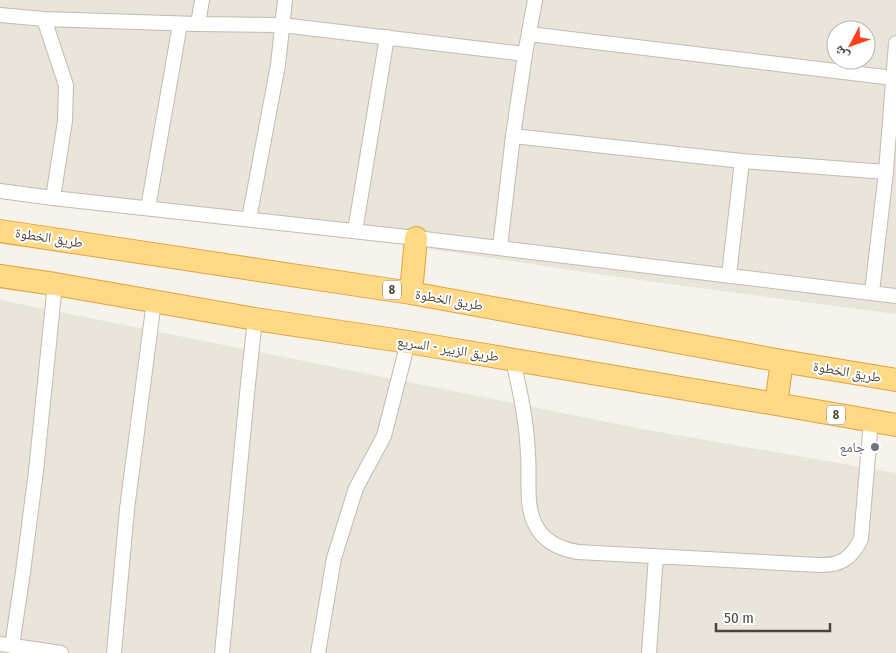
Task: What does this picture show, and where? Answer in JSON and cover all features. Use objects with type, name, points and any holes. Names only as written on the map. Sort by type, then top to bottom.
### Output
[{"type":"highway","name":"طريق الخطوة","points":[[0,231],[410,292],[782,361],[896,380]]},
{"type":"highway","points":[[410,292],[416,238]]},
{"type":"highway","name":"طريق الزبير - السريع","points":[[0,276],[255,319],[408,342],[896,425]]},
{"type":"highway","points":[[776,404],[782,361]]},
{"type":"street","points":[[198,24],[202,0]]},
{"type":"street","points":[[249,219],[278,65],[285,0]]},
{"type":"street","points":[[500,247],[513,136],[534,0]]},
{"type":"street","points":[[0,15],[44,19],[180,24],[282,25],[525,54]]},
{"type":"street","points":[[44,19],[66,85],[65,121],[53,198]]},
{"type":"street","points":[[148,208],[180,24]]},
{"type":"street","points":[[529,34],[893,78]]},
{"type":"street","points":[[355,231],[387,37]]},
{"type":"street","points":[[872,292],[886,172],[896,43]]},
{"type":"street","points":[[513,136],[742,161],[886,172]]},
{"type":"street","points":[[729,275],[742,161]]},
{"type":"street","points":[[0,190],[53,198],[500,247],[896,296]]},
{"type":"street","points":[[55,284],[24,572],[6,645],[61,653]]},
{"type":"street","points":[[114,653],[127,509],[154,302]]},
{"type":"street","points":[[222,653],[255,319]]},
{"type":"street","points":[[318,653],[334,558],[356,488],[384,436],[408,342]]},
{"type":"street","points":[[513,360],[523,406],[531,514],[540,533],[553,544],[578,552],[829,565],[839,562],[849,557],[861,539],[870,421]]},
{"type":"street","points":[[649,653],[656,556]]},
{"type":"shaded area","points":[[0,0],[896,0],[896,314],[625,278],[0,185]]},
{"type":"shaded area","points":[[0,300],[642,429],[896,473],[896,653],[0,653]]},
{"type":"place","name":"جامع","points":[[875,447]]}]
